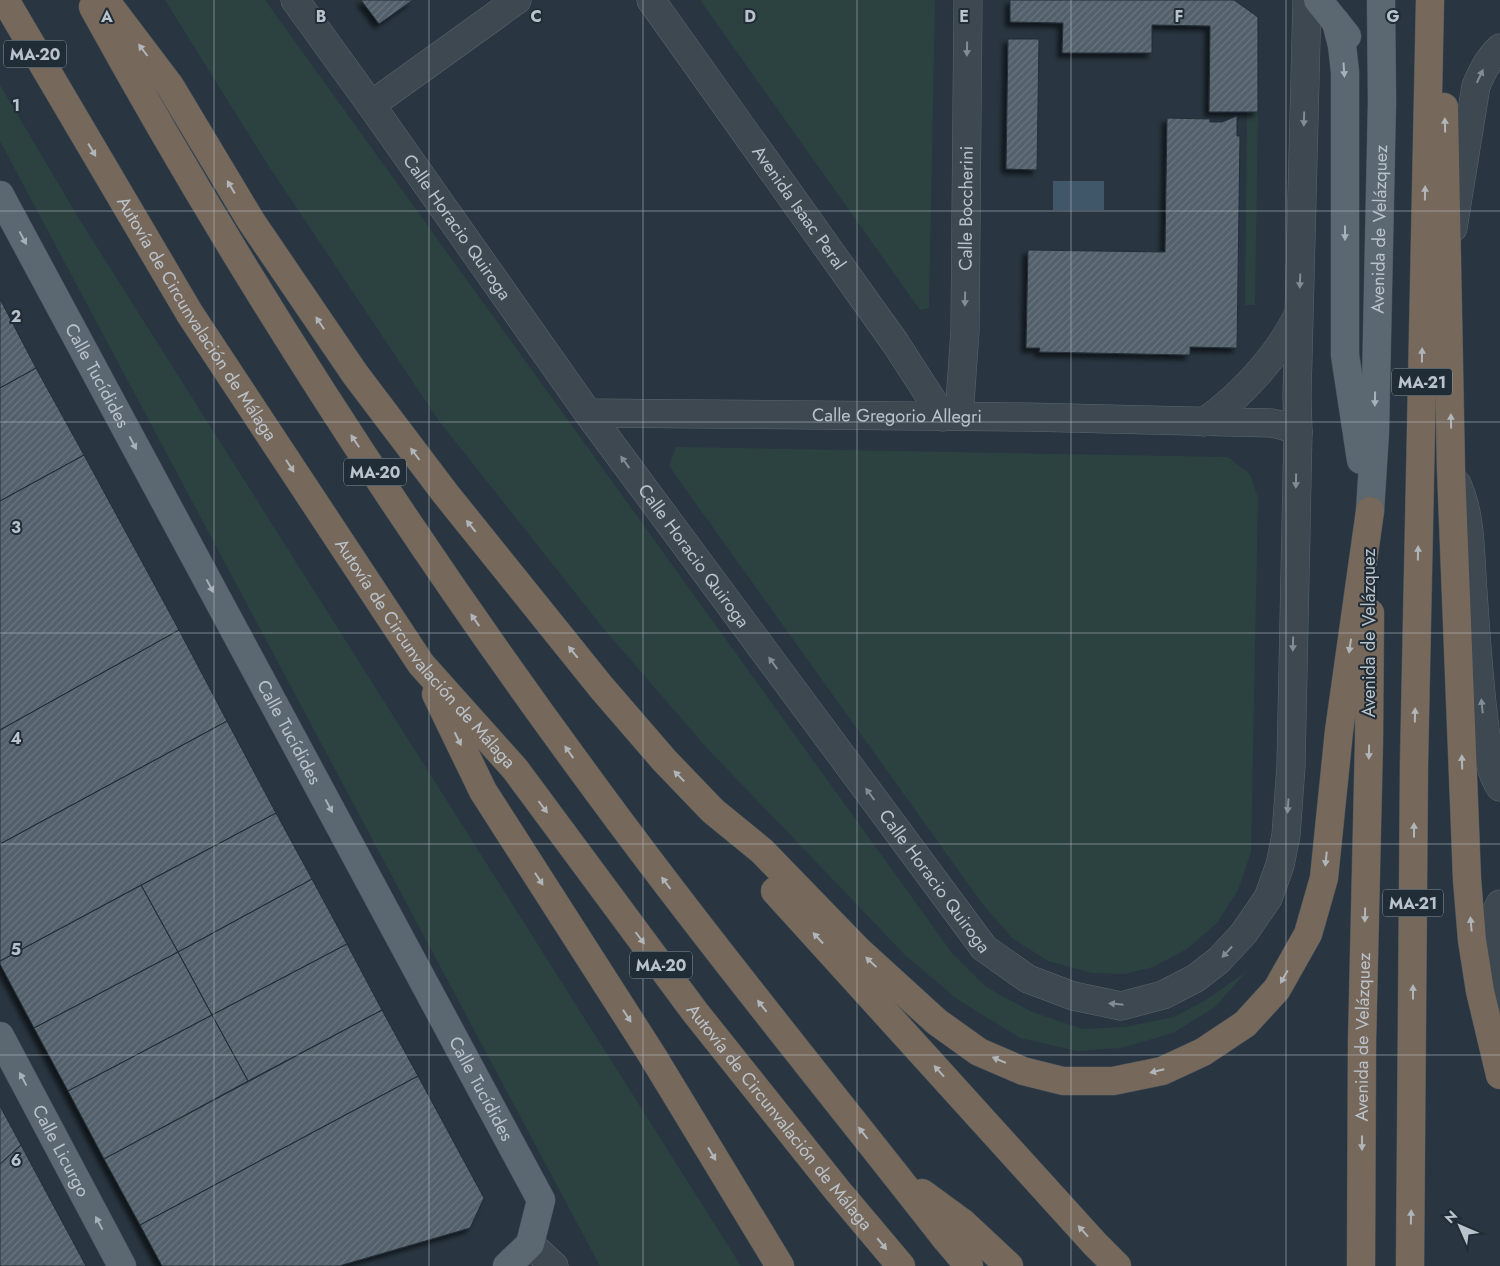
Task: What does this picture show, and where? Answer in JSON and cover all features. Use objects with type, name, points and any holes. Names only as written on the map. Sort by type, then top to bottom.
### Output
[{"type":"highway","name":"Autovía de Circunvalación de Málaga","points":[[5,0],[190,314],[421,664],[515,769],[702,1019],[837,1190],[901,1266]]},
{"type":"highway","name":"MA-20","points":[[90,0],[143,98],[291,346],[457,595],[589,780],[689,914],[969,1266]]},
{"type":"highway","points":[[105,0],[170,86],[252,221],[355,374],[445,493],[601,687],[664,760],[713,811],[762,852],[858,950],[937,1022],[979,1052],[1023,1071],[1063,1081],[1113,1081],[1162,1071],[1203,1052],[1246,1024],[1277,989],[1308,934],[1324,878],[1339,731],[1370,511]]},
{"type":"highway","points":[[1431,0],[1444,99],[1452,470],[1467,879],[1472,940],[1480,991],[1498,1068]]},
{"type":"highway","name":"MA-21","points":[[1410,1266],[1414,764],[1431,0]]},
{"type":"highway","name":"Avenida de Velázquez","points":[[1361,1266],[1362,1042],[1369,741],[1370,511]]},
{"type":"highway","points":[[421,664],[483,791],[652,1055],[780,1266]]},
{"type":"highway","points":[[713,811],[748,861],[1117,1266]]},
{"type":"highway","points":[[893,1171],[963,1224],[1009,1266]]},
{"type":"main road","points":[[1318,0],[1353,44],[1368,67],[1382,101]]},
{"type":"main road","name":"Avenida de Velázquez","points":[[1370,511],[1375,432],[1382,101],[1381,0]]},
{"type":"main road","points":[[1336,22],[1342,45],[1345,72],[1346,355],[1370,511]]},
{"type":"main road","name":"Calle Tucídides","points":[[0,195],[541,1200],[530,1244]]},
{"type":"main road","name":"Calle Licurgo","points":[[0,1036],[122,1266]]},
{"type":"main road","points":[[507,1266],[530,1244]]},
{"type":"street","name":"Calle Horacio Quiroga","points":[[295,0],[588,413],[984,948],[1028,979],[1073,996],[1121,1006],[1163,995],[1196,978],[1219,960],[1244,933],[1268,898],[1280,865],[1286,835],[1291,766],[1298,432]]},
{"type":"street","points":[[371,105],[517,0]]},
{"type":"street","name":"Avenida Isaac Peral","points":[[651,0],[896,344],[951,416]]},
{"type":"street","name":"Calle Boccherini","points":[[951,416],[965,330],[968,0]]},
{"type":"street","points":[[1298,432],[1297,396],[1307,0]]},
{"type":"street","points":[[1448,262],[1476,86],[1484,68],[1493,54],[1500,48]]},
{"type":"street","points":[[1204,422],[1224,408],[1270,359],[1288,334],[1299,313]]},
{"type":"street","name":"Calle Gregorio Allegri","points":[[588,413],[951,416],[1271,423],[1285,426],[1298,432]]},
{"type":"street","points":[[1452,470],[1462,494],[1469,528],[1475,632],[1484,719],[1489,759],[1500,787]]},
{"type":"street","points":[[1498,1068],[1489,943],[1492,920],[1500,904]]},
{"type":"street","points":[[530,1244],[554,1266]]},
{"type":"green space","points":[[165,0],[265,0],[952,953],[986,987],[1032,1012],[1082,1029],[1125,1027],[1174,1017],[1204,1001],[1246,972],[1215,1007],[1173,1033],[1121,1048],[1077,1051],[1020,1038],[957,999],[906,956],[706,747],[603,628],[439,421],[266,162]]},
{"type":"green space","points":[[700,0],[935,0],[929,308],[920,310]]},
{"type":"green space","points":[[0,85],[81,222],[741,1266],[600,1266],[0,141]]},
{"type":"green space","points":[[1247,112],[1258,112],[1255,305],[1245,305]]},
{"type":"green space","points":[[676,447],[1228,457],[1250,474],[1258,498],[1251,852],[1238,890],[1217,923],[1187,949],[1153,967],[1124,974],[1092,973],[1048,961],[1012,938],[981,902],[669,466]]},
{"type":"water","points":[[1053,181],[1104,181],[1104,210],[1053,210]]},
{"type":"building","points":[[361,0],[413,0],[379,24]]},
{"type":"building","points":[[1010,0],[1234,0],[1258,17],[1258,112],[1209,112],[1210,26],[1152,25],[1152,53],[1062,53],[1063,23],[1010,22]]},
{"type":"building","points":[[1008,39],[1039,39],[1037,170],[1006,169]]},
{"type":"building","points":[[1237,116],[1237,136],[1240,136],[1237,348],[1190,347],[1190,355],[1039,352],[1040,348],[1026,348],[1028,250],[1165,252],[1167,118],[1210,119],[1210,122],[1222,122]]},
{"type":"building","points":[[0,299],[36,368],[0,388]]},
{"type":"building","points":[[36,368],[84,455],[0,501],[0,388]]},
{"type":"building","points":[[84,455],[179,630],[0,730],[0,501]]},
{"type":"building","points":[[179,630],[227,721],[0,844],[0,730]]},
{"type":"building","points":[[227,721],[276,813],[0,961],[0,844]]},
{"type":"building","points":[[276,813],[312,879],[178,952],[141,885]]},
{"type":"building","points":[[312,879],[347,944],[212,1015],[178,952]]},
{"type":"building","points":[[141,885],[178,952],[34,1028],[0,961]]},
{"type":"building","points":[[347,944],[382,1010],[248,1081],[212,1015]]},
{"type":"building","points":[[178,952],[212,1015],[68,1091],[34,1028]]},
{"type":"building","points":[[382,1010],[418,1076],[140,1225],[104,1159]]},
{"type":"building","points":[[212,1015],[248,1081],[104,1159],[68,1091]]},
{"type":"building","points":[[418,1076],[484,1198],[470,1228],[339,1266],[162,1266],[140,1225]]},
{"type":"building","points":[[0,1106],[21,1145],[0,1164]]},
{"type":"building","points":[[21,1145],[86,1266],[0,1266],[0,1164]]}]
